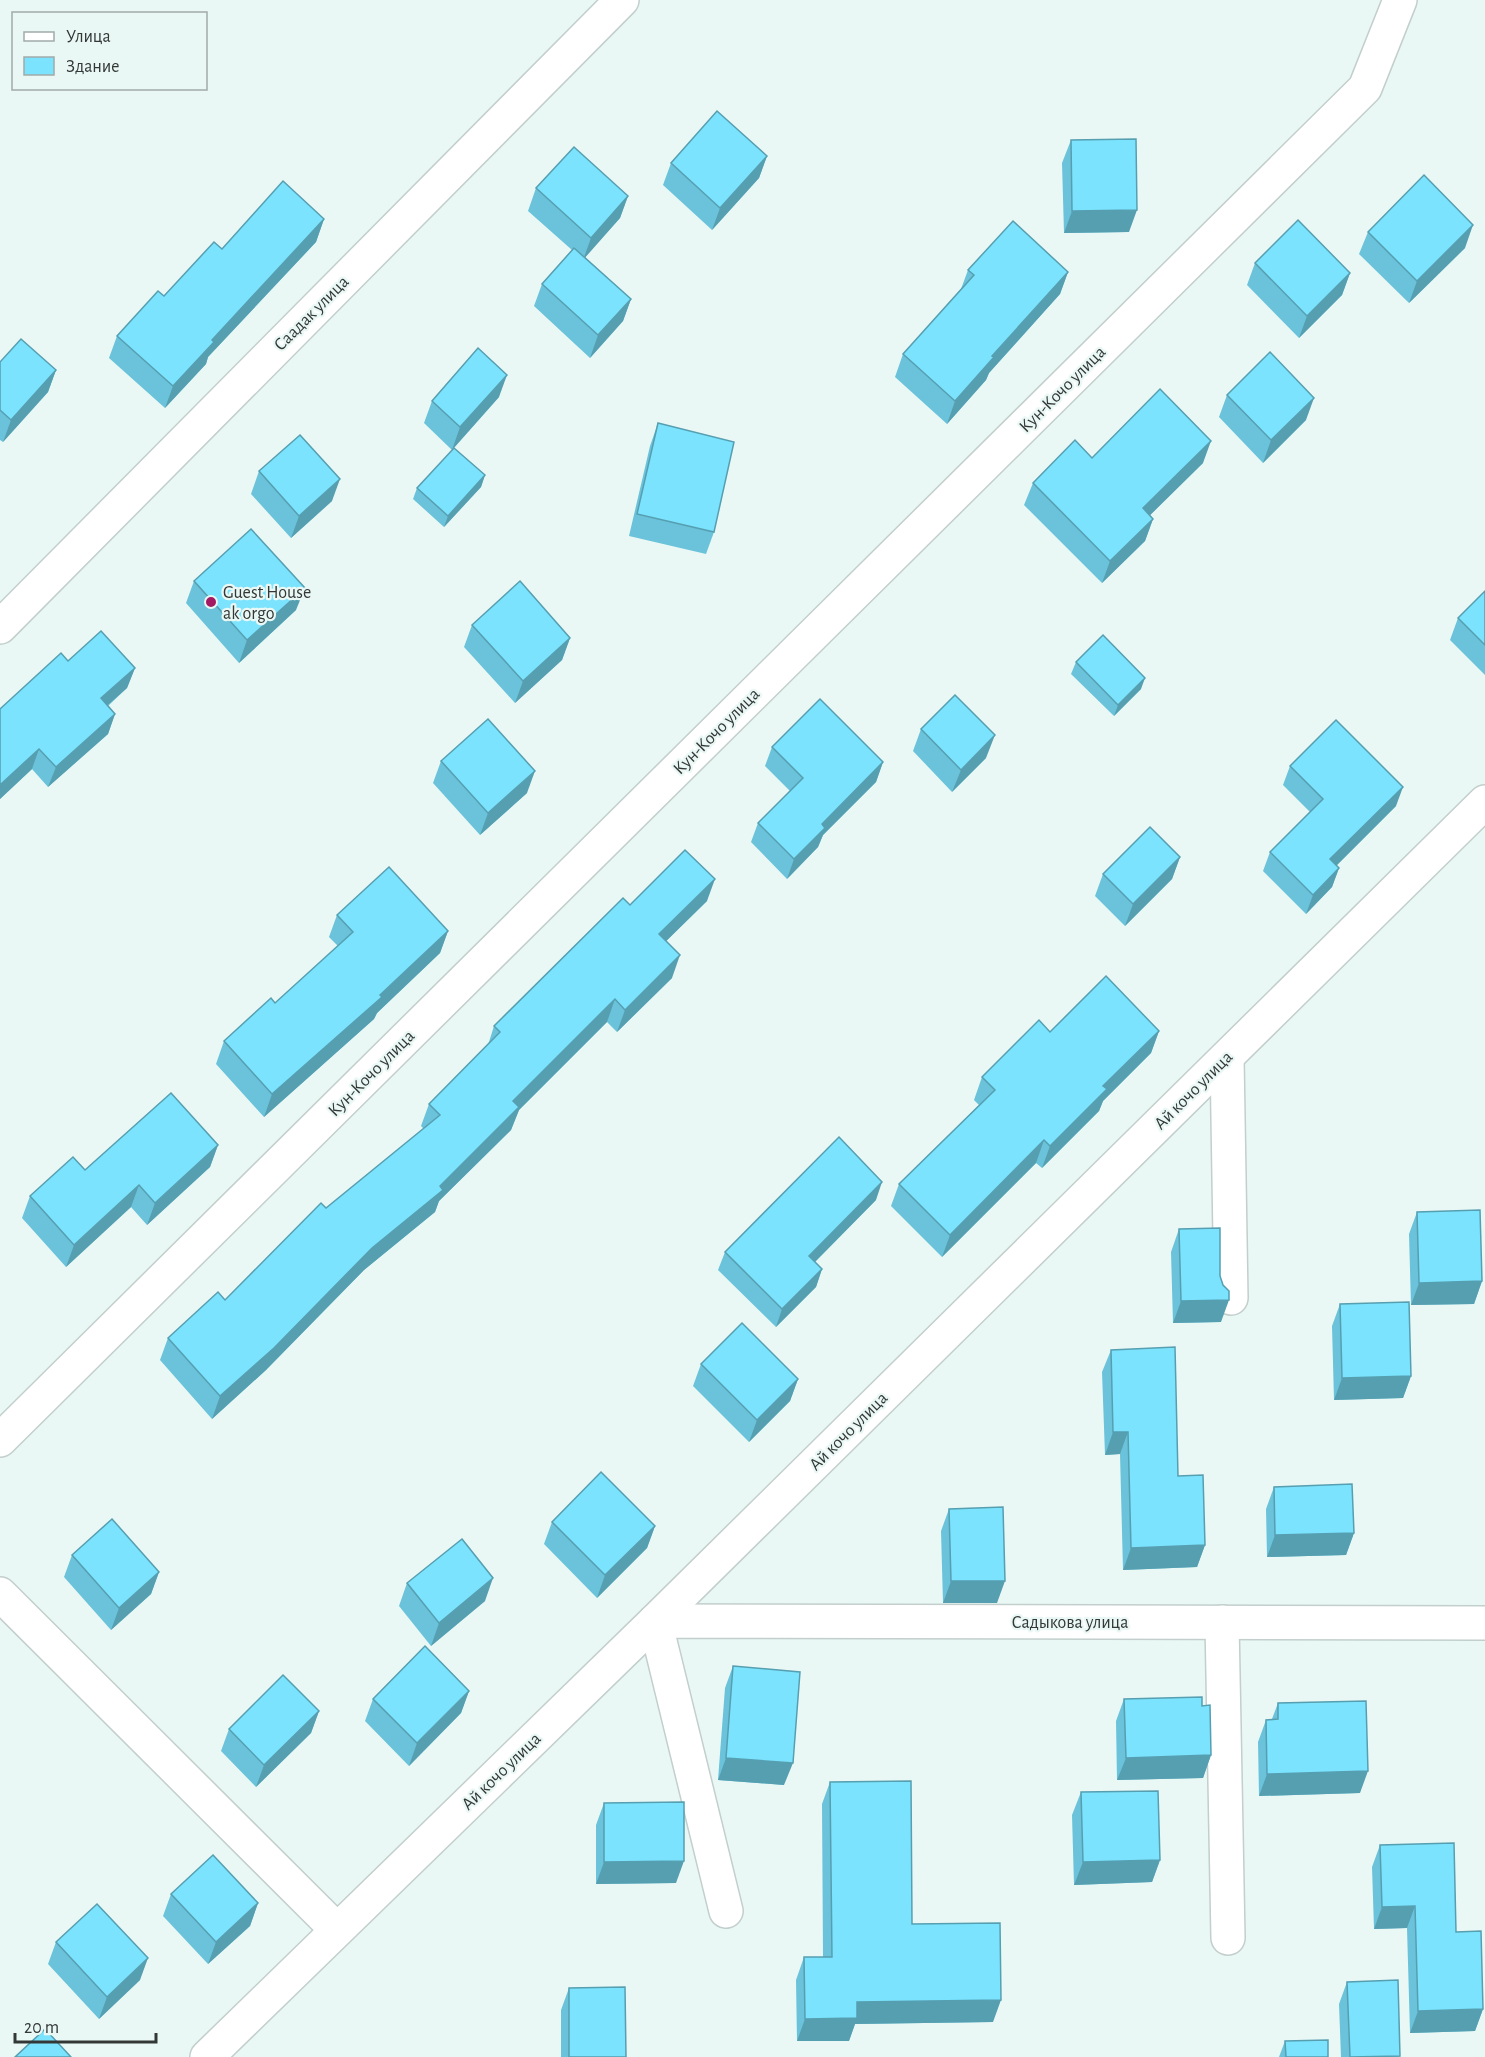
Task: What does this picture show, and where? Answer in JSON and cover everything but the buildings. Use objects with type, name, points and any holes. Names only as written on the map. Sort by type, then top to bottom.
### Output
[{"type":"street","name":"Саадак улица","points":[[0,627],[622,0]]},
{"type":"street","name":"Кун-Кочо улица","points":[[0,1440],[1365,88],[1400,0]]},
{"type":"street","name":"Ай кочо улица","points":[[207,2057],[655,1621],[1485,802]]},
{"type":"street","points":[[1227,1057],[1231,1298]]},
{"type":"street","points":[[0,1594],[337,1930]]},
{"type":"street","points":[[655,1621],[726,1911]]},
{"type":"street","name":"Садыкова улица","points":[[655,1621],[1485,1623]]},
{"type":"street","points":[[1222,1622],[1228,1938]]},
{"type":"place","name":"Guest House ak orgo","points":[[211,602]]}]
